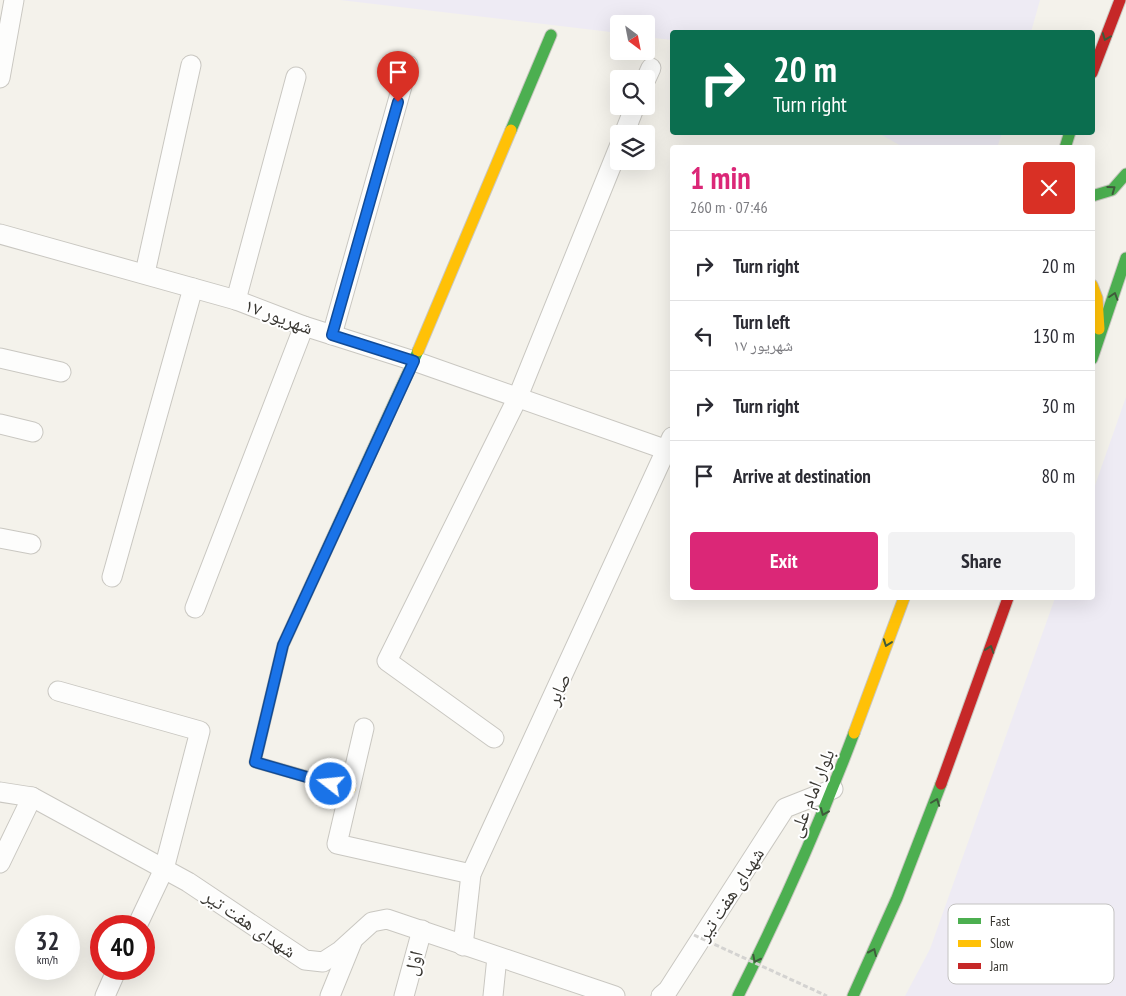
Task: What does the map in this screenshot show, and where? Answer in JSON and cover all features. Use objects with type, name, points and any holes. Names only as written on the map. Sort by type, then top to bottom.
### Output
[{"type":"main road","points":[[1095,65],[1120,0]]},
{"type":"main road","points":[[350,789],[255,762],[283,645],[414,361],[551,35]]},
{"type":"main road","points":[[1095,196],[1103,195],[1116,187],[1126,174]]},
{"type":"main road","points":[[1095,351],[1126,258]]},
{"type":"main road","points":[[1095,293],[1100,338]]},
{"type":"main road","name":"بلوار امام علی","points":[[738,996],[785,902],[833,789],[903,600]]},
{"type":"main road","points":[[896,621],[908,600]]},
{"type":"main road","points":[[853,996],[926,827],[1007,600]]},
{"type":"street","points":[[0,78],[14,0]]},
{"type":"street","points":[[145,273],[192,65]]},
{"type":"street","points":[[332,335],[408,66]]},
{"type":"street","points":[[236,300],[296,77]]},
{"type":"street","points":[[494,738],[387,661],[517,399],[610,169]]},
{"type":"street","name":"۱۷ شهریور","points":[[0,234],[236,300],[304,326],[414,361],[517,399],[670,444]]},
{"type":"street","points":[[112,577],[192,288]]},
{"type":"street","points":[[196,608],[304,326]]},
{"type":"street","points":[[0,358],[61,372]]},
{"type":"street","points":[[0,424],[33,432]]},
{"type":"street","name":"صابر","points":[[463,946],[471,874],[670,444]]},
{"type":"street","points":[[0,538],[31,544]]},
{"type":"street","points":[[58,691],[200,731],[164,869],[142,915]]},
{"type":"street","points":[[364,728],[337,844],[471,874]]},
{"type":"street","name":"شهدای هفت تیر","points":[[661,996],[668,990],[785,808],[833,789]]},
{"type":"street","name":"شهدای هفت تیر","points":[[0,792],[32,797],[188,882],[305,960],[323,962],[372,922],[387,918],[463,946],[615,996]]},
{"type":"street","points":[[0,863],[32,797]]},
{"type":"street","name":"اوّل","points":[[404,996],[422,930]]},
{"type":"street","points":[[330,996],[354,938]]},
{"type":"street","points":[[493,996],[497,957]]},
{"type":"street","points":[[105,996],[112,980]]},
{"type":"path","points":[[694,935],[827,996]]},
{"type":"shaded area","points":[[340,0],[1040,0],[1032,30],[670,30],[670,40],[655,38],[655,15],[610,15],[610,32]]},
{"type":"shaded area","points":[[882,135],[1001,135],[998,145],[899,145]]},
{"type":"shaded area","points":[[1126,397],[1126,996],[905,996],[930,949],[1054,600],[1095,600],[1095,485]]},
{"type":"traffic: fast","points":[[511,130],[551,35]]},
{"type":"traffic: fast","points":[[1066,145],[1069,135]]},
{"type":"traffic: fast","points":[[1095,195],[1112,190],[1126,174]]},
{"type":"traffic: fast","points":[[1095,350],[1126,258]]},
{"type":"traffic: fast","points":[[300,608],[418,351]]},
{"type":"traffic: fast","points":[[738,996],[799,866],[828,800],[854,733]]},
{"type":"traffic: fast","points":[[853,996],[897,898],[941,784]]},
{"type":"traffic: slow","points":[[418,351],[511,130]]},
{"type":"traffic: slow","points":[[1095,293],[1099,329]]},
{"type":"traffic: slow","points":[[854,733],[903,600]]},
{"type":"traffic: slow","points":[[300,608],[283,645],[255,762],[350,789]]},
{"type":"traffic: jam","points":[[1095,65],[1120,0]]},
{"type":"traffic: jam","points":[[941,784],[1007,600]]},
{"type":"route","points":[[331,784],[255,762],[283,645],[414,361],[332,335],[398,102]]}]
